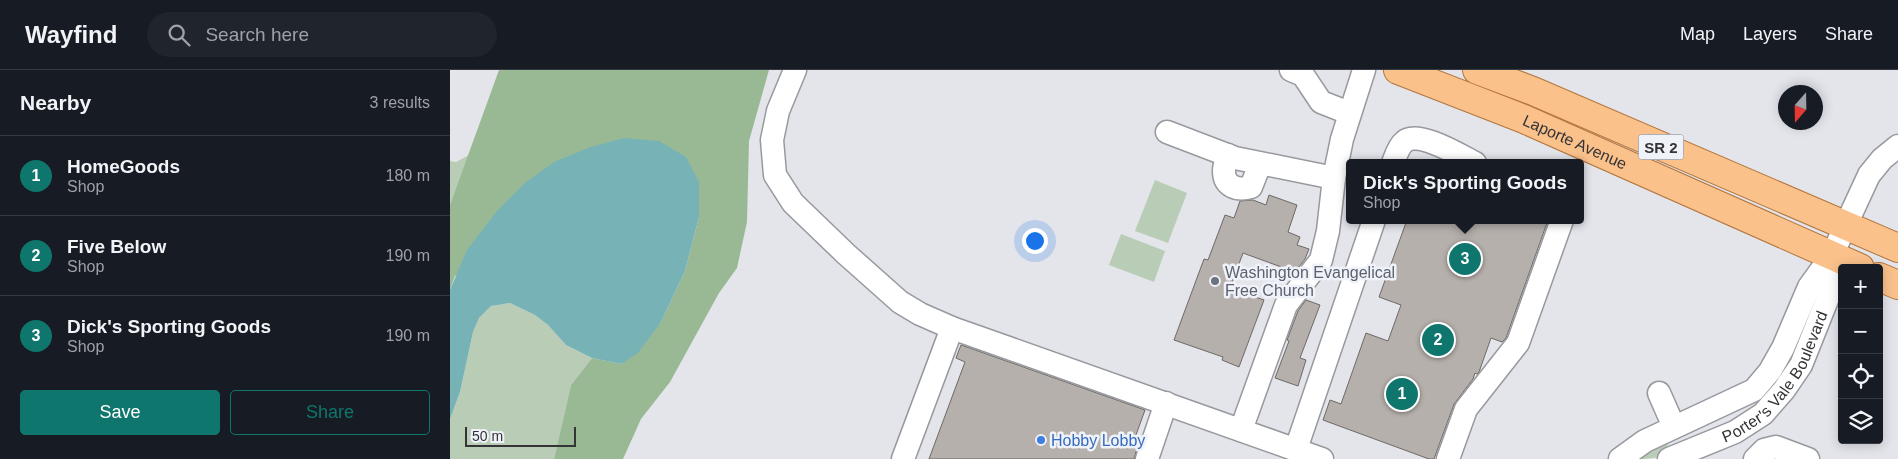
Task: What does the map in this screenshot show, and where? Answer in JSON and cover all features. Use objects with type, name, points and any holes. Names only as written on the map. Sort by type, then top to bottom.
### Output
[{"type":"main road","name":"Laporte Avenue","points":[[1398,70],[1524,119],[1851,264]]},
{"type":"main road","name":"Laporte Avenue","points":[[1477,70],[1533,91],[1898,248]]},
{"type":"main road","points":[[1883,278],[1898,285]]},
{"type":"street","points":[[795,70],[778,111],[772,140],[775,175],[793,203],[900,302],[920,314],[952,328],[1322,459]]},
{"type":"street","points":[[1291,70],[1304,75],[1321,102],[1348,114]]},
{"type":"street","points":[[1241,430],[1286,305],[1321,260],[1328,230],[1334,178],[1348,114],[1364,70]]},
{"type":"street","points":[[1167,132],[1228,155],[1260,164],[1334,178]]},
{"type":"street","points":[[1394,159],[1404,141],[1414,137],[1426,139],[1467,159]]},
{"type":"street","name":"Porter's Vale Boulevard","points":[[1620,459],[1644,441],[1754,390],[1770,371],[1783,348],[1809,287],[1832,255],[1869,175],[1882,159],[1898,146]]},
{"type":"street","points":[[1228,155],[1224,171],[1226,180],[1232,187],[1242,190],[1251,187],[1260,164]]},
{"type":"street","points":[[1296,450],[1373,224]]},
{"type":"street","points":[[1448,459],[1466,409],[1518,343],[1561,224]]},
{"type":"street","name":"Porter's Vale Boulevard","points":[[1673,458],[1707,451],[1763,414],[1784,390],[1801,365],[1829,294],[1832,255]]},
{"type":"street","points":[[903,459],[952,328]]},
{"type":"street","points":[[1659,392],[1674,427]]},
{"type":"street","points":[[1147,459],[1166,403]]},
{"type":"street","points":[[1673,458],[1675,446],[1680,440],[1692,434],[1720,407]]},
{"type":"street","points":[[1755,459],[1764,450],[1776,447],[1808,459]]},
{"type":"green space","points":[[499,70],[769,70],[749,141],[747,222],[737,268],[719,293],[670,382],[641,419],[623,459],[554,459],[571,385],[592,358],[621,364],[661,322],[685,271],[699,217],[699,182],[455,276],[450,290],[450,205]]},
{"type":"green space","points":[[469,155],[450,205],[450,161],[456,162]]},
{"type":"green space","points":[[1155,180],[1187,193],[1168,243],[1135,231]]},
{"type":"green space","points":[[1121,234],[1165,251],[1154,282],[1109,265]]},
{"type":"green space","points":[[510,303],[535,315],[548,325],[566,345],[592,358],[571,385],[554,459],[450,459],[450,419],[460,392],[473,332],[479,318],[491,306]]},
{"type":"green space","points":[[1666,443],[1668,444],[1666,449],[1660,455],[1636,459]]},
{"type":"water","points":[[624,138],[659,141],[686,157],[699,182],[699,217],[685,271],[661,322],[638,353],[621,364],[592,358],[566,345],[548,325],[535,315],[510,303],[491,306],[479,318],[473,332],[460,392],[450,419],[450,290],[467,250],[497,211],[525,183],[554,162],[591,147]]},
{"type":"building","name":"Washington Evangelical Free Church","points":[[1269,195],[1297,205],[1288,232],[1300,237],[1297,245],[1309,249],[1305,259],[1295,272],[1243,253],[1230,288],[1264,300],[1239,367],[1222,360],[1223,357],[1174,340],[1204,259],[1208,260],[1225,215],[1234,218],[1240,201],[1253,200],[1266,205]]},
{"type":"building","points":[[1406,224],[1547,224],[1506,338],[1502,342],[1491,338],[1479,372],[1475,373],[1473,379],[1454,404],[1434,459],[1429,459],[1323,420],[1330,400],[1341,404],[1366,333],[1388,341],[1401,305],[1379,297]]},
{"type":"building","points":[[1306,300],[1320,305],[1300,358],[1306,360],[1298,386],[1275,378],[1298,311]]},
{"type":"building","points":[[961,345],[1145,410],[1132,446],[1137,448],[1134,459],[929,459],[965,362],[956,358]]},
{"type":"place","name":"Dick's Sporting Goods","points":[[1465,259]]},
{"type":"place","name":"Washington Evangelical Free Church","points":[[1215,281]]},
{"type":"place","name":"Five Below","points":[[1438,340]]},
{"type":"place","name":"HomeGoods","points":[[1402,394]]},
{"type":"place","name":"Hobby Lobby","points":[[1041,440]]}]
